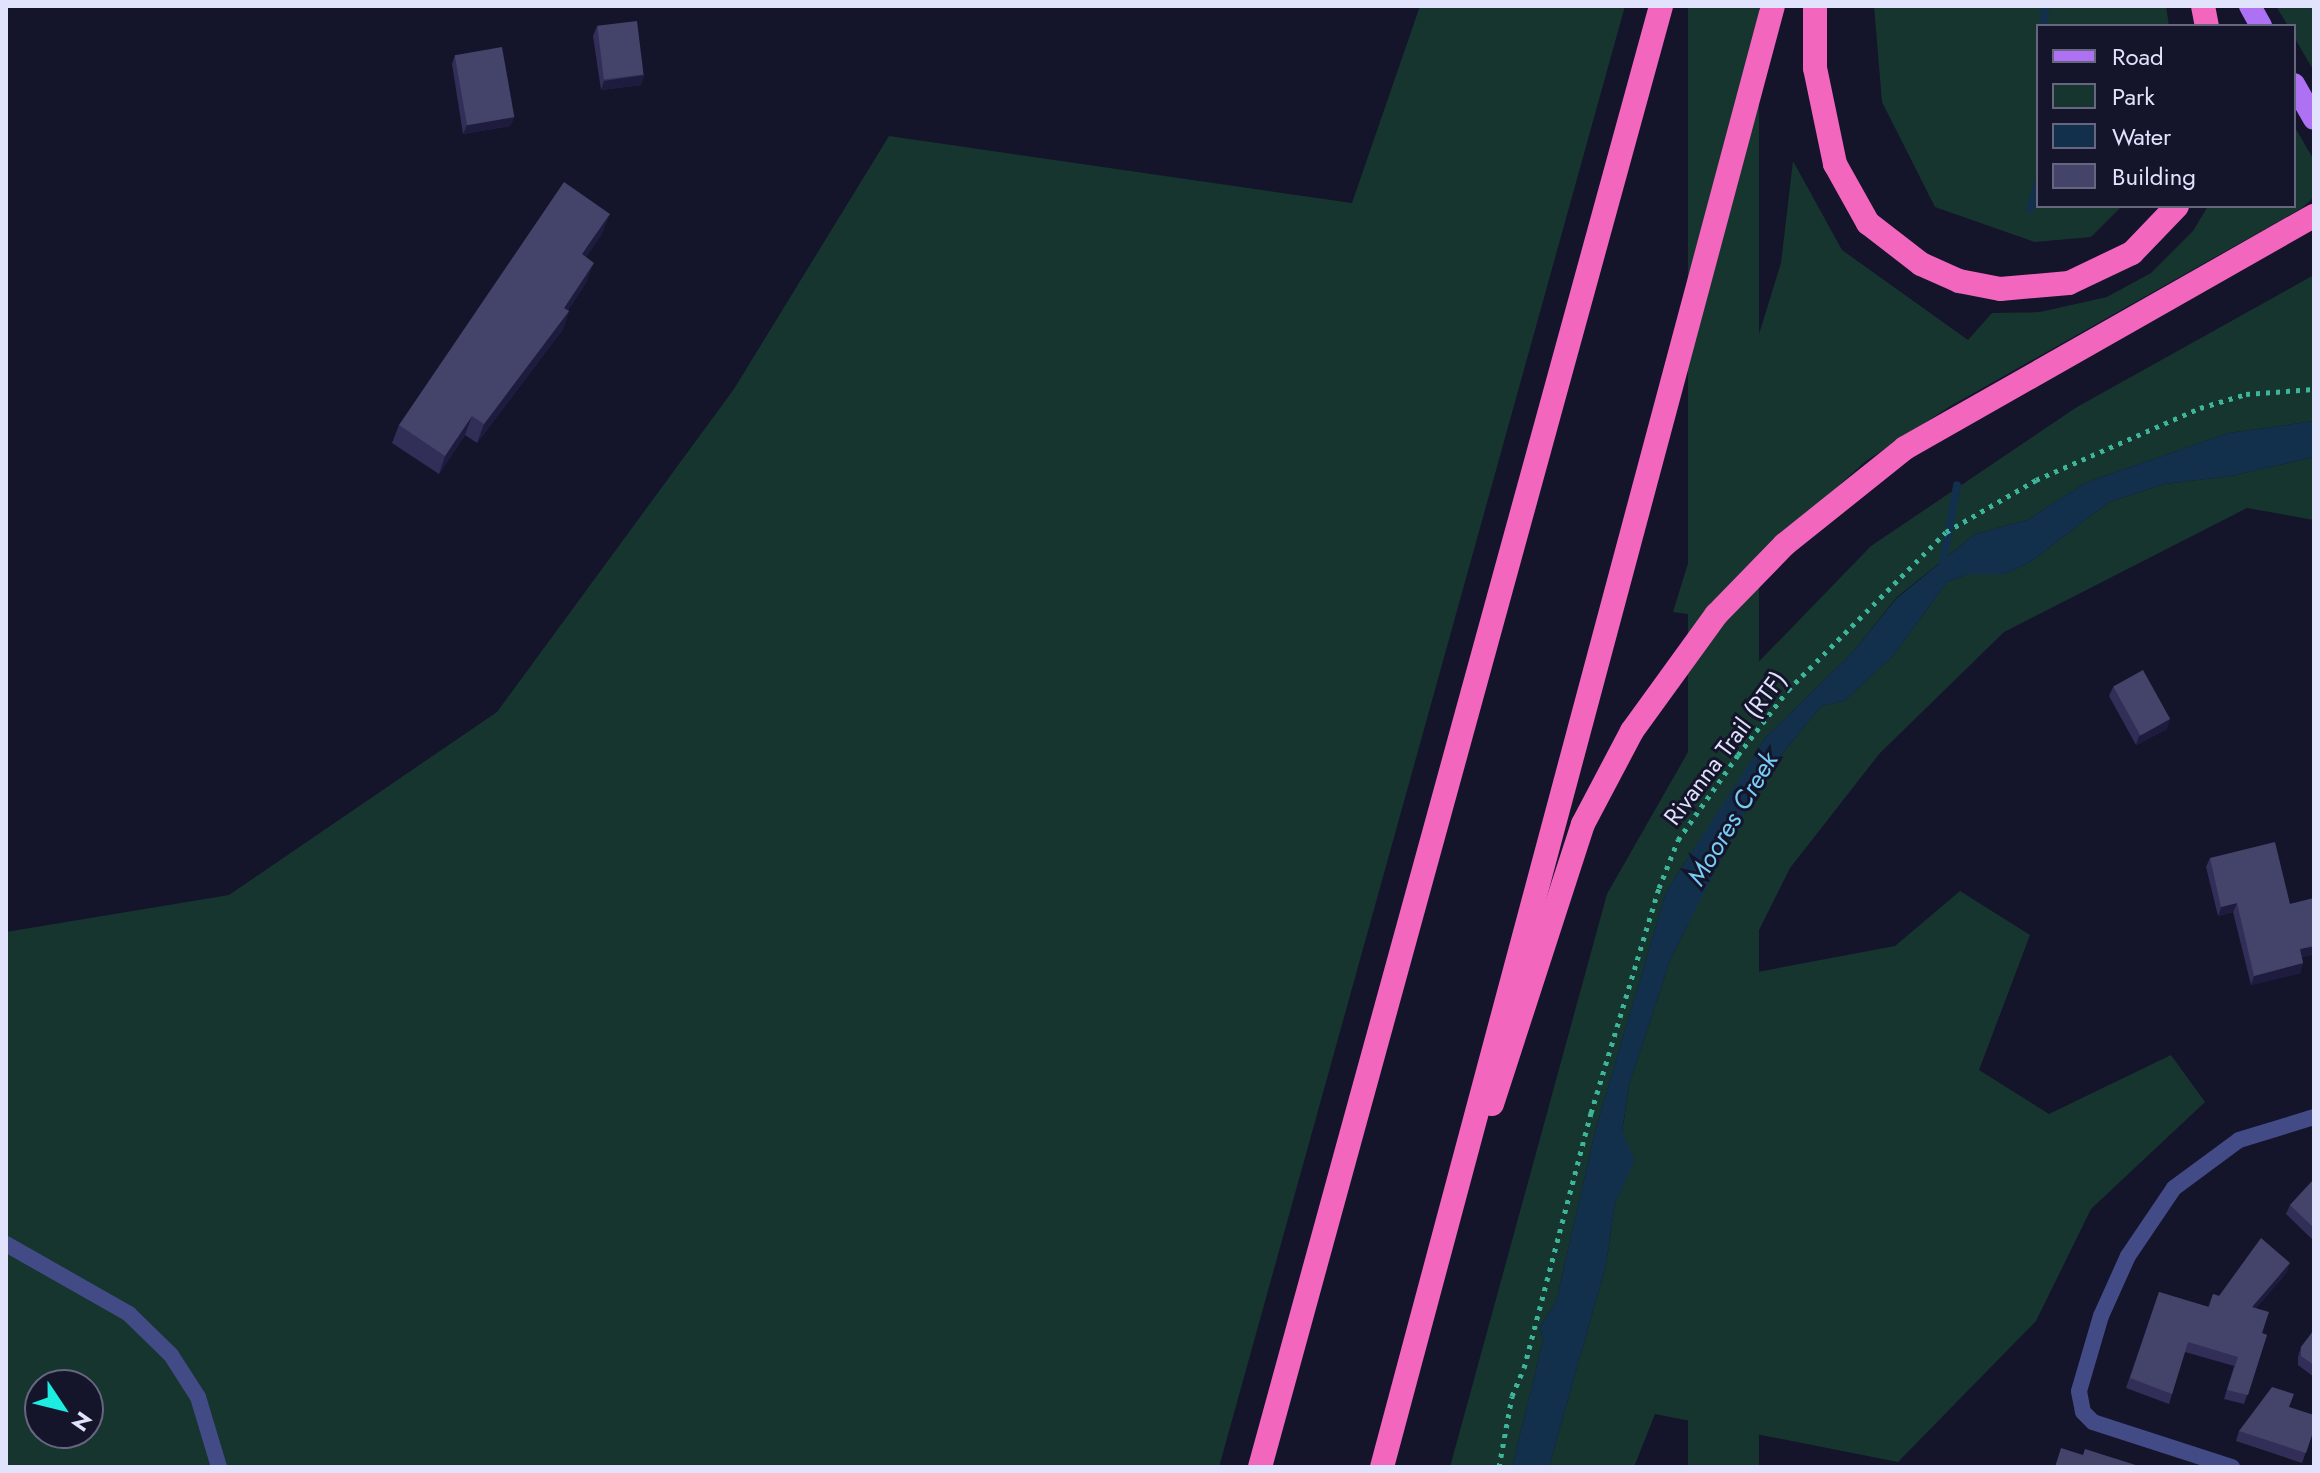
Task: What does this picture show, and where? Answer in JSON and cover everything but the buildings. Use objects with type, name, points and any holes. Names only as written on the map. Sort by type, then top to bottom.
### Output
[{"type":"highway","points":[[1260,1467],[1661,6]]},
{"type":"highway","points":[[1382,1467],[1773,6]]},
{"type":"highway","points":[[1815,6],[1815,68],[1835,164],[1868,223],[1921,264],[1959,281],[2000,289],[2069,283],[2132,253],[2175,208]]},
{"type":"highway","points":[[1428,1288],[1583,824],[1632,731],[1716,615],[1784,545],[1905,448],[2314,216]]},
{"type":"main road","points":[[2250,6],[2260,24]]},
{"type":"main road","points":[[2296,88],[2314,119]]},
{"type":"street","points":[[2232,1467],[2093,1422],[2078,1399],[2128,1256],[2174,1188],[2239,1140],[2314,1117]]},
{"type":"street","points":[[6,1244],[129,1314],[171,1355],[198,1397],[219,1467]]},
{"type":"path","name":"Rivanna Trail (RTF)","points":[[1499,1467],[1512,1396],[1524,1368],[1591,1113],[1659,888],[1678,840],[1738,755],[1788,690],[1946,532],[2036,480],[2200,408],[2246,394],[2314,389]]},
{"type":"green space","points":[[1420,6],[1625,6],[1219,1467],[6,1467],[6,932],[229,895],[497,712],[734,389],[889,136],[1352,203]]},
{"type":"green space","points":[[1688,6],[1759,6],[1759,1467],[1688,1467]]},
{"type":"green space","points":[[1874,6],[2166,6],[2169,24],[2036,24],[2036,208],[2120,208],[2091,237],[2035,242],[1935,207],[1882,102]]},
{"type":"green space","points":[[2276,6],[2314,6],[2314,71],[2296,40],[2296,24],[2287,24]]},
{"type":"green space","points":[[2296,129],[2314,160],[2314,197],[2302,208],[1949,407],[1866,461],[1739,575],[1702,616],[1673,612],[1781,263],[1793,161],[1842,250],[1968,340],[1992,313],[2040,312],[2107,297],[2151,273],[2193,231],[2207,208],[2296,208]]},
{"type":"green space","points":[[2314,275],[2314,421],[2229,433],[2087,482],[2027,520],[1975,534],[1896,598],[1853,652],[1766,737],[1666,892],[1596,1128],[1556,1302],[1540,1327],[1543,1341],[1512,1467],[1450,1467],[1607,894],[1712,710],[1871,546],[2077,407]]},
{"type":"green space","points":[[2314,457],[2314,520],[2247,508],[2004,632],[1880,753],[1790,868],[1736,976],[1895,946],[1960,891],[2030,935],[1979,1070],[2049,1114],[2171,1055],[2205,1102],[2091,1209],[2036,1321],[1898,1462],[1655,1414],[1634,1467],[1549,1467],[1606,1265],[1615,1203],[1634,1160],[1622,1133],[1629,1085],[1670,960],[1744,814],[1782,754],[1821,706],[1844,701],[1892,657],[1947,582],[1968,574],[2005,574],[2030,562],[2109,502],[2165,484],[2231,476]]},
{"type":"water","name":"Moores Creek","points":[[2314,421],[2314,457],[2231,476],[2165,484],[2109,502],[2030,562],[2005,574],[1968,574],[1947,582],[1892,657],[1844,701],[1821,706],[1782,754],[1744,814],[1670,960],[1629,1085],[1622,1132],[1635,1160],[1615,1203],[1606,1265],[1549,1467],[1512,1467],[1543,1341],[1540,1327],[1556,1302],[1596,1128],[1666,892],[1766,737],[1853,652],[1896,599],[1975,534],[2027,520],[2087,482],[2229,433]]},
{"type":"waterway","points":[[2044,24],[2045,6]]},
{"type":"waterway","points":[[2030,209],[2036,189]]},
{"type":"waterway","points":[[1942,567],[1957,485]]}]
